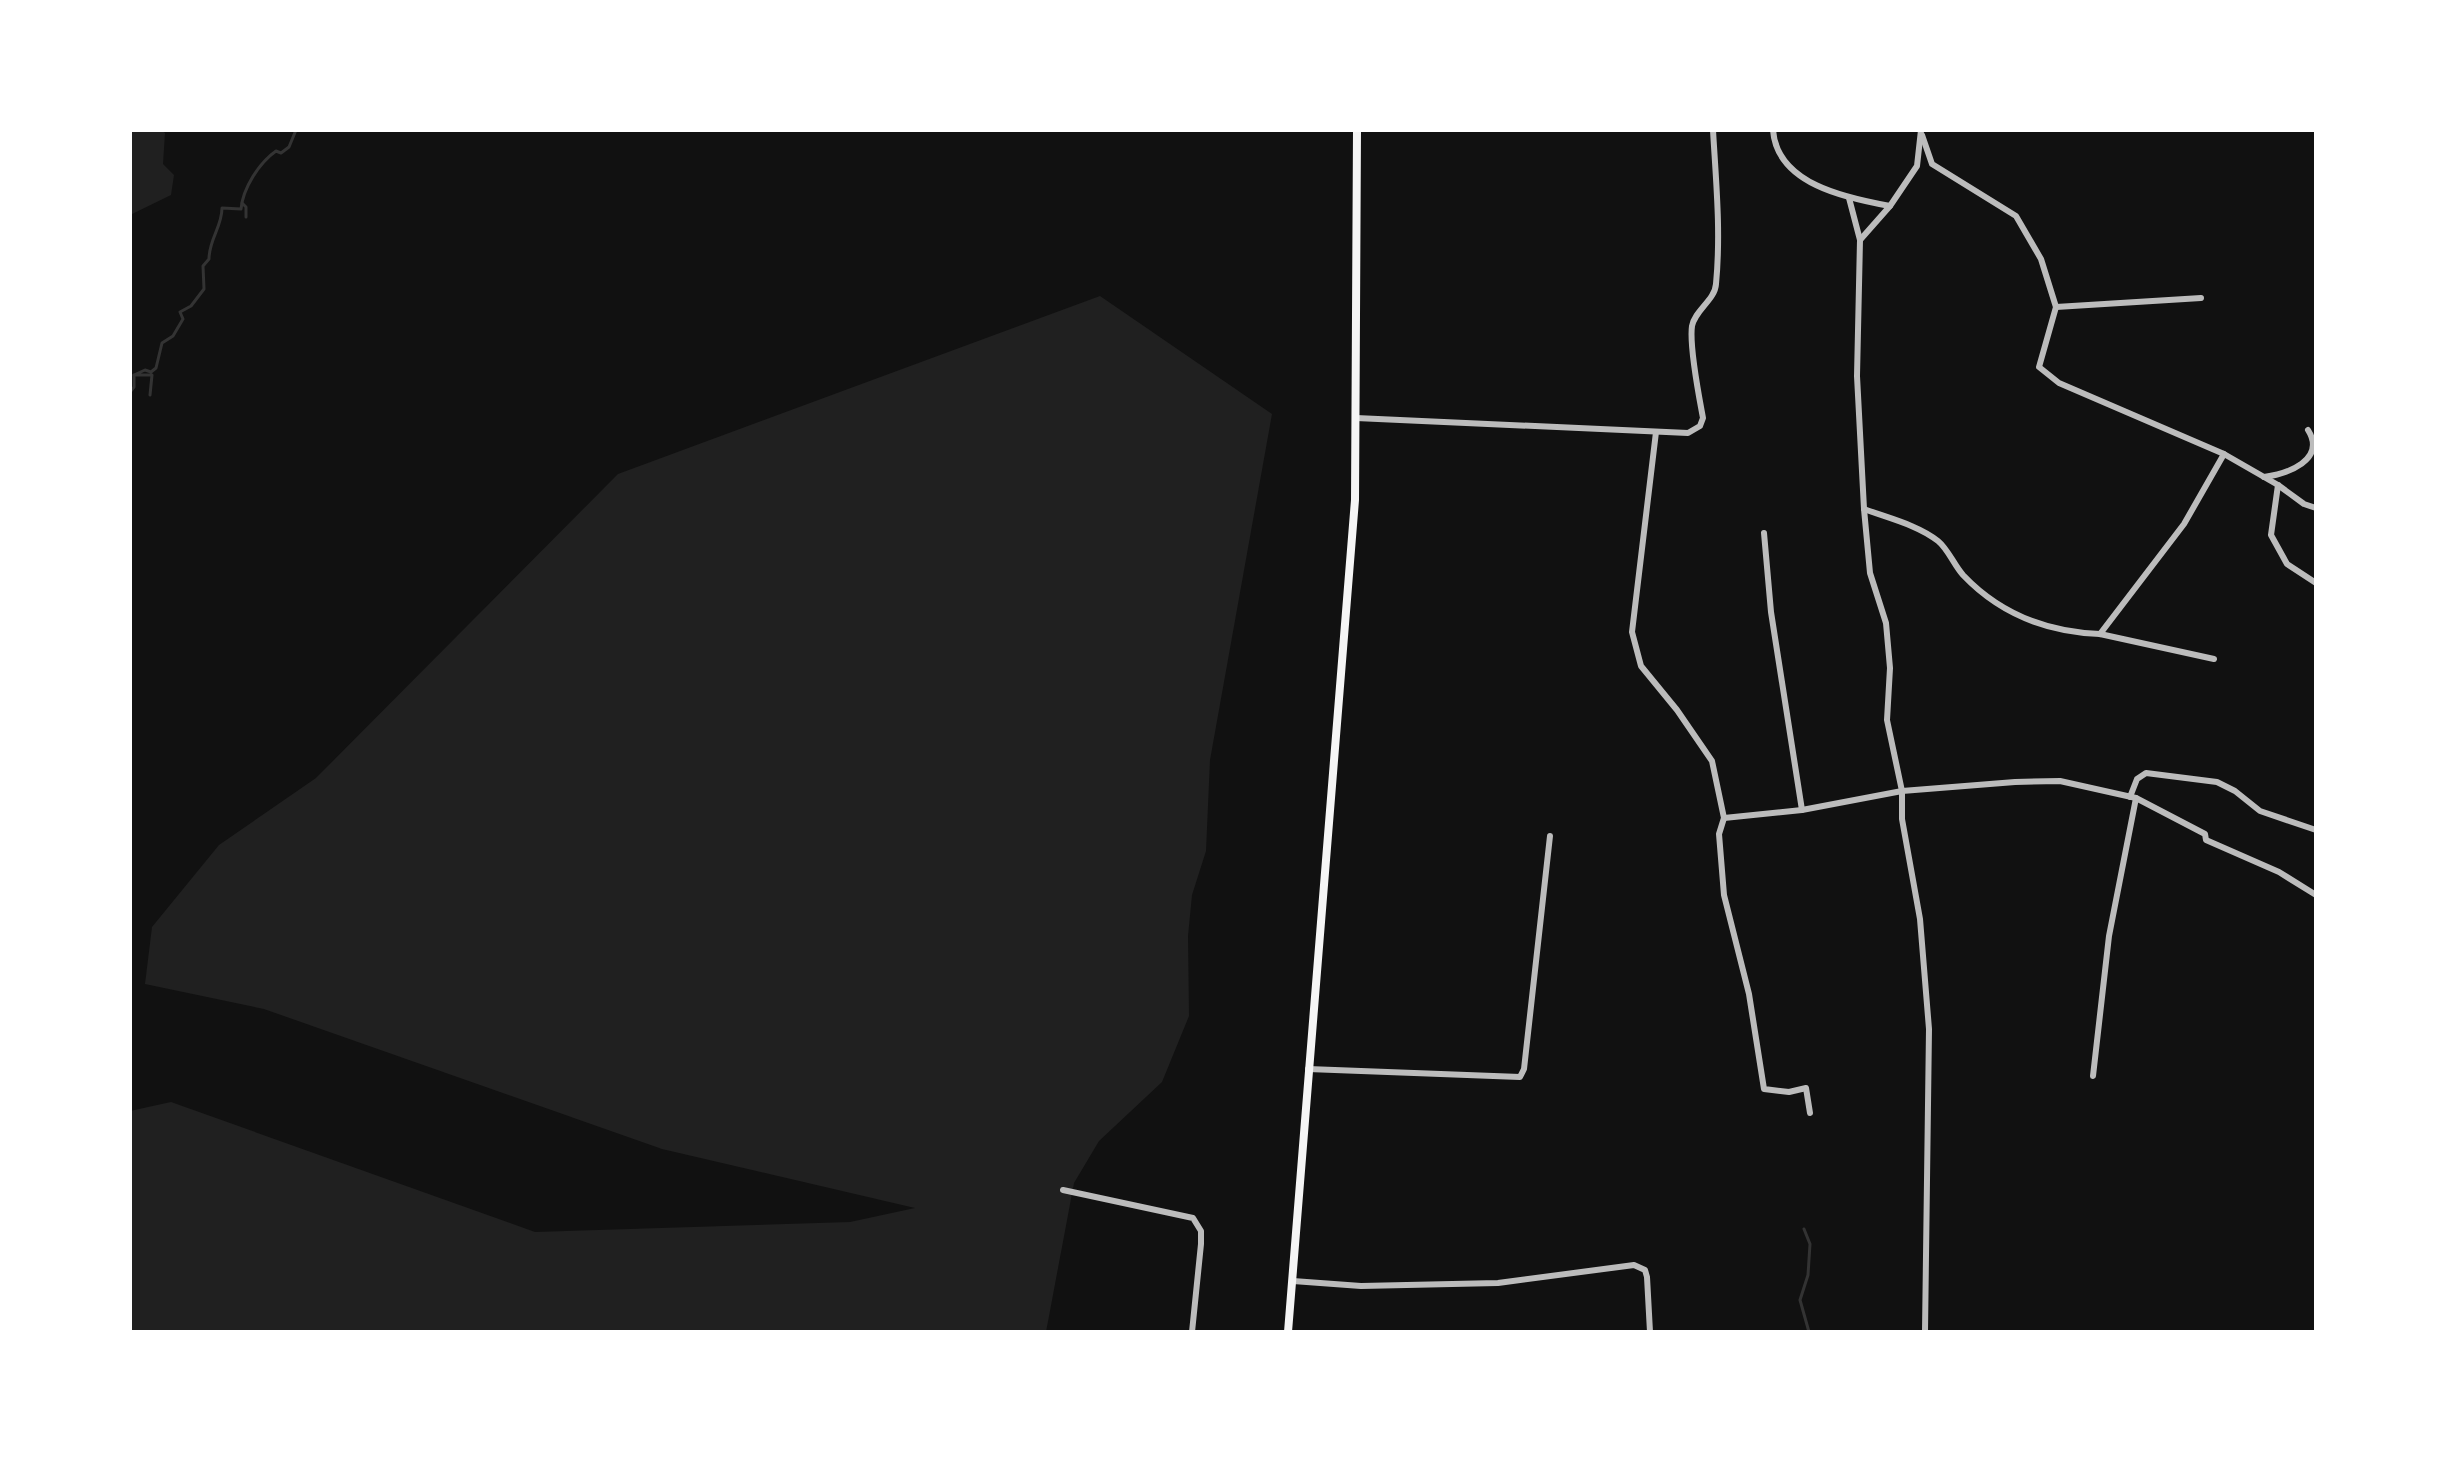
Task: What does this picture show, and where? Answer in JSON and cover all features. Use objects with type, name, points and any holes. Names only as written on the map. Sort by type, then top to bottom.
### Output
[{"type":"main road","points":[[1288,1332],[1355,500],[1357,130]]},
{"type":"street","points":[[1356,418],[1688,433],[1700,426],[1703,418],[1692,326],[1716,289],[1720,229],[1713,130]]},
{"type":"street","points":[[1773,130],[1777,152],[1783,160],[1817,186],[1849,198],[1890,206]]},
{"type":"street","points":[[1860,240],[1890,206],[1917,166],[1921,131]]},
{"type":"street","points":[[1921,131],[1932,164],[2016,216],[2041,259],[2056,307],[2039,367],[2059,383],[2224,454],[2304,504],[2316,508]]},
{"type":"street","points":[[1849,198],[1860,240],[1857,376],[1870,573],[1886,623],[1890,668],[1887,720],[1902,791],[1904,830],[1920,919],[1929,1029],[1925,1332]]},
{"type":"street","points":[[2056,307],[2201,298]]},
{"type":"street","points":[[2264,477],[2287,474],[2300,465],[2313,449],[2314,440],[2308,430]]},
{"type":"street","points":[[1656,432],[1632,632],[1641,666],[1677,710],[1712,761],[1724,818],[1719,834],[1724,895],[1749,994],[1764,1089],[1789,1092],[1806,1088],[1810,1113]]},
{"type":"street","points":[[2100,634],[2184,524],[2224,454]]},
{"type":"street","points":[[2278,485],[2271,535],[2287,564],[2316,583]]},
{"type":"street","points":[[1864,509],[1940,542],[1963,575],[1992,603],[2016,616],[2082,633],[2100,634],[2214,659]]},
{"type":"street","points":[[1764,533],[1771,612],[1802,810]]},
{"type":"street","points":[[2093,1076],[2109,936],[2137,779],[2146,773],[2217,782],[2235,791],[2260,811],[2316,830]]},
{"type":"street","points":[[1724,818],[1802,810],[1902,791],[2060,781],[2133,798],[2205,834],[2206,840],[2279,872],[2316,895]]},
{"type":"street","points":[[1308,1069],[1520,1077],[1524,1069],[1550,836]]},
{"type":"street","points":[[1063,1190],[1193,1218],[1201,1231],[1201,1244],[1192,1332]]},
{"type":"street","points":[[1293,1281],[1361,1286],[1498,1283],[1640,1266],[1647,1277],[1650,1332]]},
{"type":"shaded area","points":[[131,130],[161,130],[165,133],[163,164],[174,175],[171,195],[130,215]]},
{"type":"shaded area","points":[[1100,296],[1272,414],[1210,760],[1206,851],[1192,895],[1188,936],[1189,1016],[1162,1082],[1099,1141],[1074,1183],[1046,1332],[130,1332],[130,1111],[171,1102],[535,1232],[850,1222],[915,1208],[662,1149],[264,1009],[145,984],[152,927],[219,845],[316,778],[618,474]]},
{"type":"waterway","points":[[150,395],[152,375],[134,375],[156,368],[162,343],[173,336],[183,319],[180,312],[191,306],[204,289],[203,266],[209,259],[222,208],[241,209],[248,185],[258,169],[276,151],[281,153],[289,147],[296,130]]},
{"type":"waterway","points":[[242,203],[246,207],[246,217]]},
{"type":"waterway","points":[[130,392],[134,387],[134,375]]},
{"type":"waterway","points":[[1804,1229],[1810,1244],[1808,1275],[1800,1300],[1809,1332]]}]
